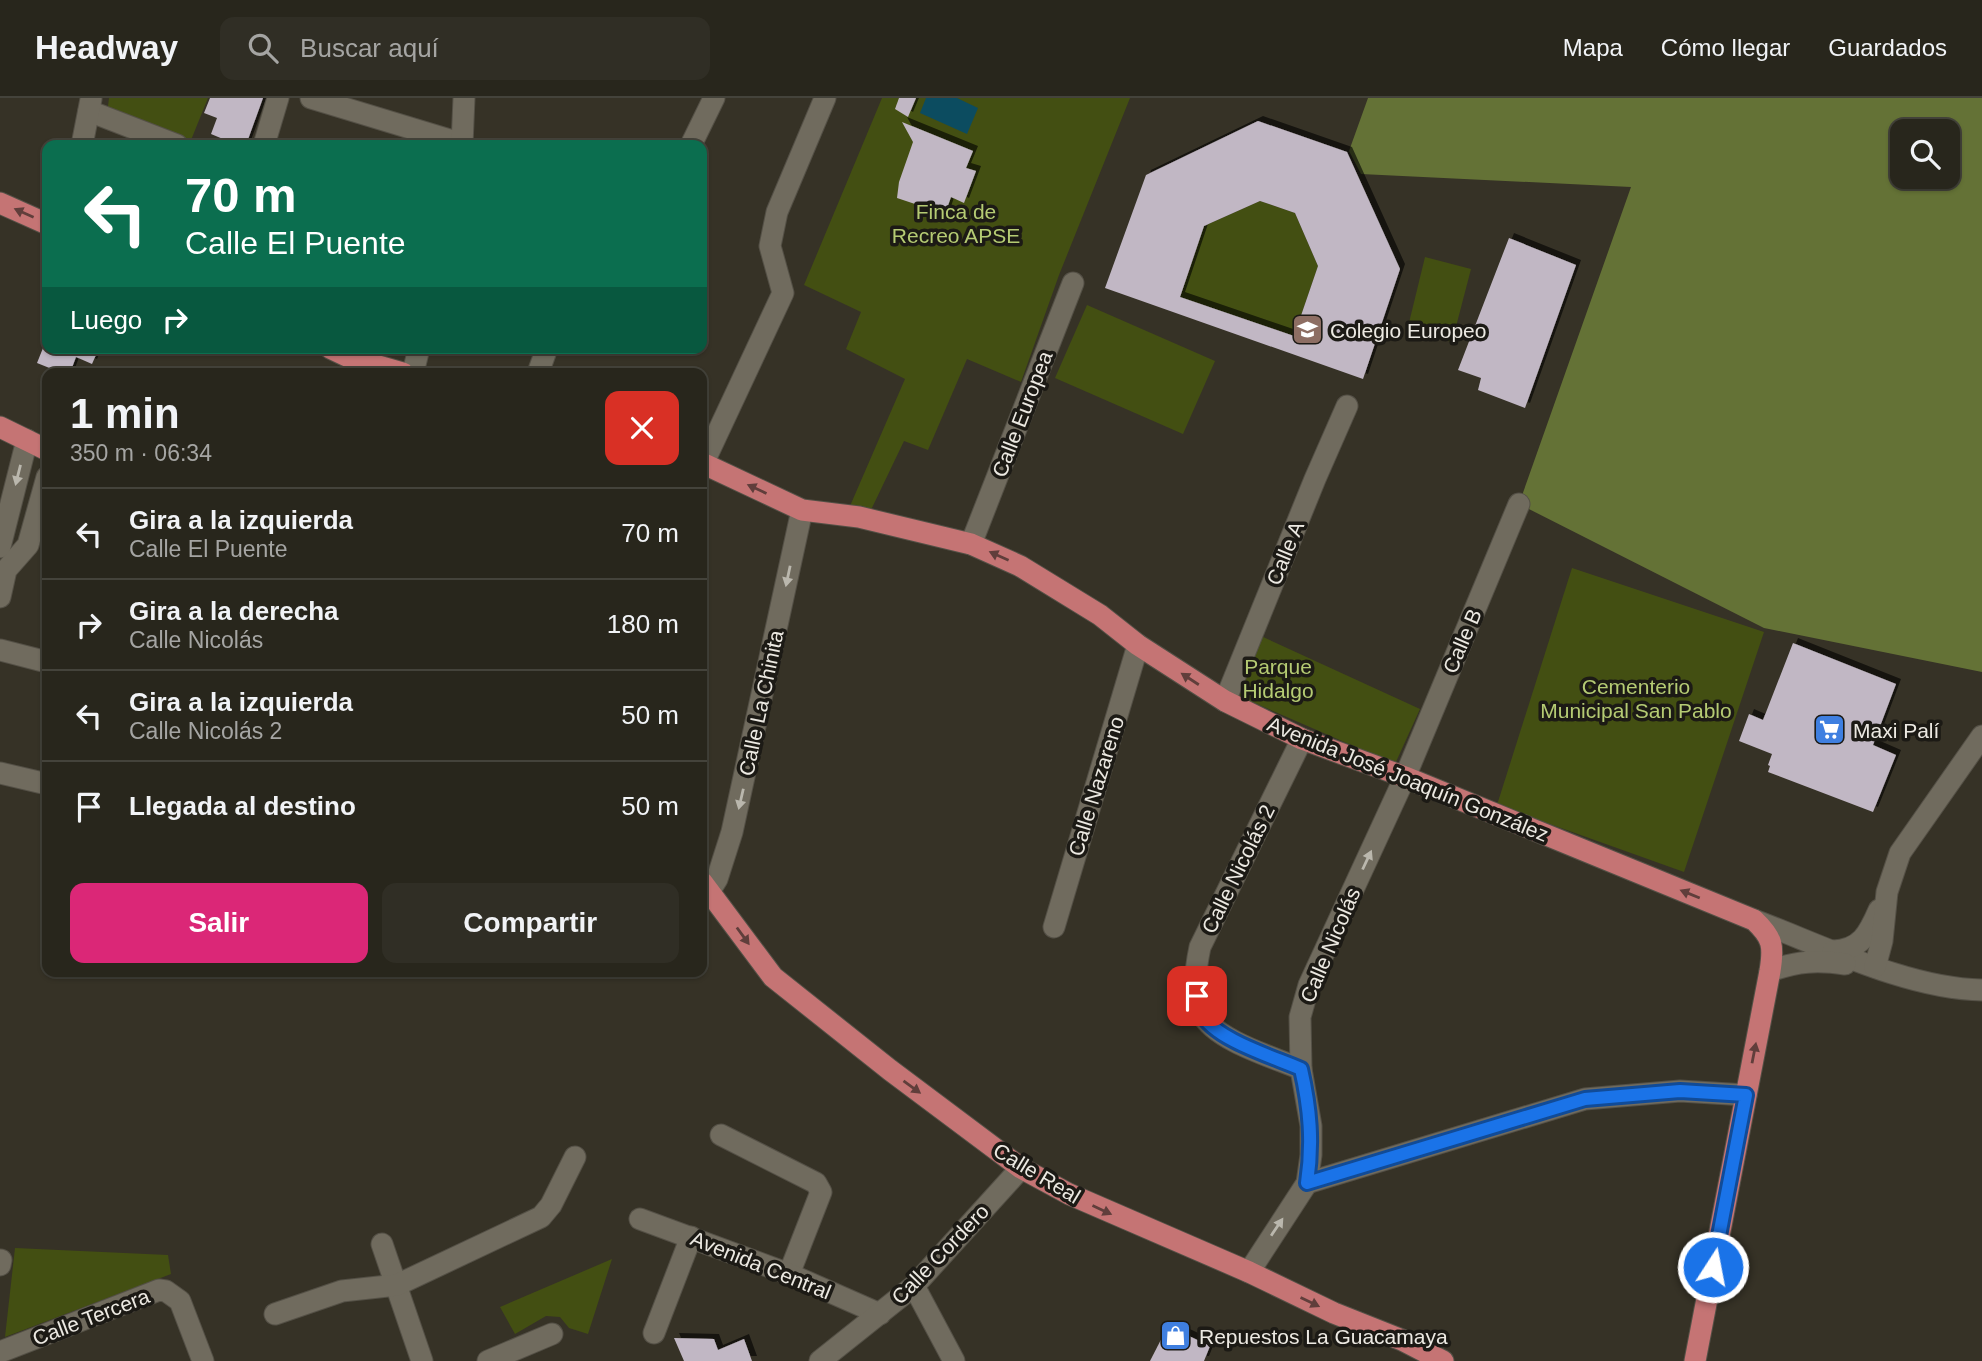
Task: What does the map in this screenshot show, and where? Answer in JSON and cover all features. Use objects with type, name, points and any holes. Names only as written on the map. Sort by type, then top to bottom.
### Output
[{"type":"main road","points":[[0,203],[42,222]]},
{"type":"main road","points":[[343,354],[385,368]]},
{"type":"main road","points":[[0,427],[42,448]]},
{"type":"main road","name":"Avenida José Joaquín González","points":[[707,466],[802,510],[859,517],[971,544],[1020,566],[1100,615],[1138,645],[1225,701],[1302,739],[1754,920]]},
{"type":"main road","name":"Calle Real","points":[[707,890],[773,977],[890,1070],[1021,1168],[1126,1221],[1248,1272],[1334,1313],[1402,1340],[1443,1361]]},
{"type":"main road","points":[[1695,1361],[1773,949],[1766,932],[1754,920]]},
{"type":"street","points":[[265,140],[278,98]]},
{"type":"street","points":[[312,98],[449,140]]},
{"type":"street","points":[[462,140],[464,98]]},
{"type":"street","points":[[693,140],[714,98]]},
{"type":"street","points":[[707,455],[783,293],[770,246],[777,212],[825,98]]},
{"type":"street","points":[[83,140],[90,105],[166,140]]},
{"type":"street","name":"Calle Europea","points":[[971,544],[1073,283]]},
{"type":"street","name":"Calle A","points":[[1225,701],[1347,406]]},
{"type":"street","points":[[0,597],[2,556],[27,440]]},
{"type":"street","points":[[2,556],[28,545],[42,495]]},
{"type":"street","name":"Calle B","points":[[1405,778],[1519,504]]},
{"type":"street","name":"Calle La Chinita","points":[[707,886],[717,879],[733,832],[802,510]]},
{"type":"street","name":"Calle Nazareno","points":[[1054,928],[1138,645]]},
{"type":"street","points":[[0,650],[42,661]]},
{"type":"street","points":[[1833,951],[1844,951],[1863,941],[1887,892],[1900,853],[1982,736]]},
{"type":"street","name":"Calle Nicolás 2","points":[[1301,1069],[1223,1034],[1210,1024],[1200,1012],[1196,967],[1200,947],[1302,739]]},
{"type":"street","points":[[0,773],[42,783]]},
{"type":"street","name":"Calle Nicolás","points":[[1248,1272],[1307,1183],[1311,1126],[1301,1069],[1300,1017],[1309,985],[1405,778]]},
{"type":"street","points":[[1770,971],[1793,962],[1822,961],[1875,967],[1882,941],[1887,892]]},
{"type":"street","name":"Avenida José Joaquín González","points":[[1754,920],[1875,967],[1932,983],[1982,990]]},
{"type":"street","points":[[1307,1183],[1585,1099],[1680,1091],[1746,1095]]},
{"type":"street","points":[[721,1135],[816,1183],[821,1192],[789,1275]]},
{"type":"street","points":[[275,1314],[342,1291],[397,1285],[541,1217],[551,1205],[575,1157]]},
{"type":"street","name":"Calle Cordero","points":[[825,1360],[914,1286],[1021,1168]]},
{"type":"street","name":"Avenida Central","points":[[640,1219],[789,1275],[880,1314]]},
{"type":"street","points":[[654,1333],[691,1237]]},
{"type":"street","points":[[382,1244],[422,1361]]},
{"type":"street","points":[[914,1286],[954,1361]]},
{"type":"street","name":"Calle Tercera","points":[[0,1352],[159,1290],[166,1291],[180,1301],[203,1361]]},
{"type":"street","points":[[488,1361],[552,1334]]},
{"type":"green space","points":[[109,98],[208,98],[191,140],[176,140],[107,114]]},
{"type":"green space","name":"Finca de Recreo APSE","points":[[882,98],[1130,98],[1059,275],[1021,382],[967,359],[928,450],[904,441],[870,512],[850,506],[905,379],[846,349],[861,312],[804,285]]},
{"type":"green space","points":[[1368,98],[1982,98],[1982,672],[1764,628],[1519,504],[1631,187],[1361,174],[1349,151]]},
{"type":"green space","points":[[1260,201],[1295,213],[1318,266],[1294,336],[1180,297],[1204,226]]},
{"type":"green space","points":[[1425,257],[1471,269],[1452,342],[1407,331]]},
{"type":"green space","points":[[1087,305],[1215,361],[1183,434],[1055,378]]},
{"type":"green space","name":"Cementerio Municipal San Pablo","points":[[1572,568],[1764,632],[1684,872],[1497,805]]},
{"type":"green space","name":"Parque Hidalgo","points":[[1261,636],[1420,709],[1395,764],[1236,695]]},
{"type":"green space","points":[[15,1248],[168,1255],[171,1274],[5,1337]]},
{"type":"green space","points":[[612,1259],[588,1334],[569,1328],[560,1317],[546,1316],[515,1334],[500,1307]]},
{"type":"water","points":[[926,98],[957,98],[978,108],[967,134],[920,113]]},
{"type":"building","points":[[210,98],[263,98],[248,140],[223,140],[211,134],[217,118],[204,113]]},
{"type":"building","points":[[899,98],[916,98],[908,117],[895,109]]},
{"type":"building","points":[[1258,121],[1347,152],[1400,269],[1363,379],[1105,288],[1146,175]],"holes":[[[1260,201],[1295,213],[1318,266],[1294,336],[1180,297],[1204,226]]]},
{"type":"building","points":[[902,122],[973,151],[966,168],[976,171],[964,203],[951,197],[945,214],[897,198],[899,182],[913,142]]},
{"type":"building","points":[[1509,238],[1576,265],[1525,408],[1478,390],[1481,378],[1458,370]]},
{"type":"building","points":[[42,350],[42,354],[96,354],[92,364],[76,357],[72,368],[50,368],[37,363]]},
{"type":"building","name":"Maxi Palí","points":[[1793,643],[1896,684],[1873,745],[1896,755],[1873,812],[1768,772],[1772,754],[1739,741],[1749,714],[1763,720]]},
{"type":"building","name":"Repuestos La Guacamaya","points":[[1168,1326],[1210,1346],[1204,1361],[1150,1361]]},
{"type":"building","points":[[674,1338],[714,1339],[718,1350],[744,1339],[752,1361],[684,1361]]},
{"type":"place","name":"Colegio Europeo","points":[[1307,330]]},
{"type":"place","name":"Maxi Palí","points":[[1830,730]]},
{"type":"place","name":"Repuestos La Guacamaya","points":[[1176,1336]]},
{"type":"route","points":[[1197,996],[1200,1012],[1223,1034],[1301,1069],[1307,1091],[1311,1126],[1307,1183],[1585,1099],[1680,1091],[1746,1095],[1713,1267]]}]
